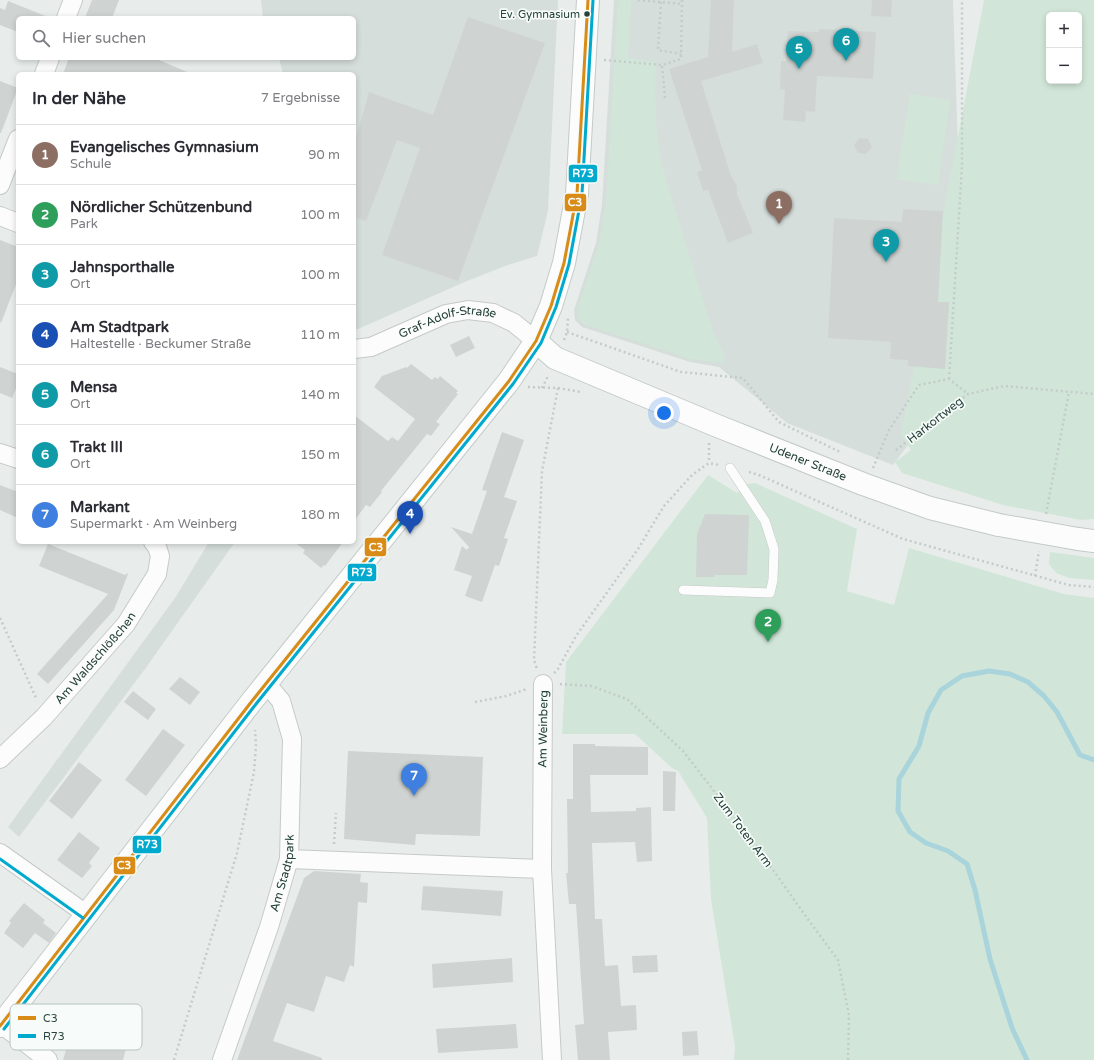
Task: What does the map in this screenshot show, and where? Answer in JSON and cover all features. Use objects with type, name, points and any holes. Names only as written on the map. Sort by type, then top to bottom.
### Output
[{"type":"main road","points":[[17,1004],[266,683],[509,381],[536,341],[551,306],[564,263],[577,194],[588,0]]},
{"type":"main road","name":"Udener Straße","points":[[536,341],[555,358],[715,425],[863,484],[930,508],[999,525],[1086,540]]},
{"type":"main road","points":[[1,1025],[10,1013]]},
{"type":"street","points":[[67,16],[73,0]]},
{"type":"street","points":[[45,72],[49,60]]},
{"type":"street","points":[[0,184],[16,144]]},
{"type":"street","points":[[0,216],[16,222]]},
{"type":"street","name":"Graf-Adolf-Straße","points":[[356,348],[370,347],[446,314],[468,310],[493,313],[514,322],[536,341]]},
{"type":"street","points":[[0,453],[16,458]]},
{"type":"street","name":"Am Waldschlößchen","points":[[0,759],[44,717],[126,624],[157,574],[160,556],[157,544]]},
{"type":"street","name":"Am Stadtpark","points":[[222,1060],[269,927],[289,859],[292,739],[281,701],[266,683]]},
{"type":"street","name":"Am Weinberg","points":[[543,684],[542,870],[552,1060]]},
{"type":"street","points":[[0,853],[86,914]]},
{"type":"street","points":[[289,859],[542,870]]},
{"type":"street","points":[[1,1025],[10,1032]]},
{"type":"street","points":[[35,1050],[48,1060]]},
{"type":"lane","points":[[683,590],[770,594],[773,580],[774,549],[764,521],[730,468]]},
{"type":"path","points":[[638,0],[682,4]]},
{"type":"path","points":[[585,58],[662,65],[681,59],[682,0]]},
{"type":"path","points":[[949,379],[962,166],[962,0]]},
{"type":"path","points":[[661,2],[658,50],[681,54]]},
{"type":"path","points":[[662,65],[665,98]]},
{"type":"path","points":[[567,332],[681,372],[743,378],[779,422],[846,455]]},
{"type":"path","points":[[866,465],[873,468],[889,430],[919,385],[949,379],[968,394]]},
{"type":"path","name":"Harkortweg","points":[[896,450],[968,394],[1004,386],[1094,394]]},
{"type":"path","name":"Am Weinberg","points":[[542,388],[558,388],[542,471],[534,660],[543,684]]},
{"type":"path","points":[[1045,520],[1068,392]]},
{"type":"path","points":[[709,448],[709,463]]},
{"type":"path","points":[[475,702],[506,696],[543,684],[558,669],[576,636],[638,549],[664,506],[692,475],[709,463],[759,475],[903,539],[1069,585],[1094,587]]},
{"type":"path","points":[[1035,576],[1039,550]]},
{"type":"path","points":[[0,618],[44,717]]},
{"type":"path","name":"Zum Toten Arm","points":[[543,684],[591,686],[627,698],[683,751],[752,840],[838,960],[849,1014],[848,1060]]},
{"type":"path","points":[[174,1060],[237,853],[253,780],[256,745],[252,701]]},
{"type":"path","points":[[333,861],[336,812]]},
{"type":"shaded area","points":[[261,0],[558,0],[548,211],[537,256],[508,265],[467,281],[356,329],[356,72],[282,72],[280,60],[356,60],[356,16],[263,16]]},
{"type":"shaded area","points":[[614,0],[953,0],[960,205],[952,386],[893,465],[787,423],[719,367],[690,362],[582,327],[575,320],[574,310],[596,243],[602,204]]},
{"type":"shaded area","points":[[208,544],[234,544],[145,669],[19,837],[8,827],[175,598]]},
{"type":"green space","points":[[618,0],[631,0],[628,58],[656,62],[656,123],[661,161],[713,332],[724,354],[725,359],[722,363],[691,359],[584,324],[579,319],[577,310],[599,244],[606,204]]},
{"type":"green space","points":[[984,0],[1094,0],[1094,519],[1081,520],[1003,505],[902,473],[895,462],[911,450],[901,435]]},
{"type":"green space","points":[[910,94],[950,100],[938,185],[897,179]]},
{"type":"green space","points":[[708,475],[737,493],[747,484],[755,483],[857,529],[847,591],[894,605],[909,548],[1064,594],[1094,598],[1094,1060],[734,1060],[735,1047],[711,899],[707,818],[678,771],[672,768],[635,734],[562,734],[566,662]]},
{"type":"green space","points":[[1050,552],[1094,558],[1094,580],[1069,578],[1056,573],[1049,564]]},
{"type":"building","points":[[92,0],[119,0],[113,16],[86,16]]},
{"type":"building","points":[[711,0],[734,0],[732,52],[757,44],[763,63],[701,81],[731,176],[737,186],[737,194],[753,233],[728,243],[708,190],[703,191],[697,172],[702,170],[669,69],[708,57]]},
{"type":"building","points":[[872,0],[892,0],[891,17],[871,16]]},
{"type":"building","points":[[8,1],[46,16],[16,16],[16,31],[0,25],[0,8],[5,10]]},
{"type":"building","points":[[468,17],[545,43],[458,281],[382,255],[420,148],[397,140],[366,221],[356,218],[356,138],[369,92],[433,115]]},
{"type":"building","points":[[819,29],[876,32],[873,79],[817,76],[815,112],[806,111],[805,122],[783,120],[785,90],[780,89],[781,61],[786,61],[788,31],[819,32]]},
{"type":"building","points":[[68,60],[159,60],[187,72],[64,72]]},
{"type":"building","points":[[0,81],[16,87],[16,93],[0,133]]},
{"type":"building","points":[[859,138],[868,139],[872,147],[866,154],[858,153],[854,145]]},
{"type":"building","points":[[903,209],[943,211],[938,302],[949,302],[945,369],[908,366],[908,360],[890,359],[891,342],[828,338],[834,218],[902,222]]},
{"type":"building","points":[[0,240],[16,246],[16,284],[1,323]]},
{"type":"building","points":[[469,336],[475,348],[456,357],[450,345]]},
{"type":"building","points":[[411,364],[432,380],[435,377],[438,379],[440,376],[458,391],[456,393],[458,394],[436,422],[440,424],[431,436],[427,434],[370,507],[366,505],[356,518],[356,417],[388,441],[392,437],[398,441],[415,419],[374,387],[382,376],[406,367],[407,368]]},
{"type":"building","points":[[0,367],[16,373],[16,389],[12,398],[0,393]]},
{"type":"building","points":[[502,432],[524,440],[504,497],[517,501],[504,538],[508,539],[499,566],[495,565],[482,602],[465,596],[472,576],[454,570],[462,546],[467,550],[469,547],[451,527],[472,534],[487,491],[482,490]]},
{"type":"building","points":[[0,485],[16,491],[16,517],[0,510]]},
{"type":"building","points":[[705,514],[749,515],[747,575],[714,575],[715,577],[696,577],[697,534]]},
{"type":"building","points":[[48,544],[125,575],[127,573],[128,574],[114,610],[48,684],[37,674],[108,594],[39,566]]},
{"type":"building","points":[[297,544],[342,544],[325,566],[324,565],[321,568],[303,553],[305,550]]},
{"type":"building","points":[[180,677],[200,692],[190,705],[169,689]]},
{"type":"building","points":[[133,691],[156,709],[148,720],[124,702]]},
{"type":"building","points":[[163,729],[185,745],[146,796],[125,780]]},
{"type":"building","points":[[573,744],[648,747],[648,775],[590,775],[591,812],[636,811],[636,808],[651,807],[652,861],[637,862],[635,842],[592,843],[595,919],[602,919],[605,966],[618,965],[621,1006],[636,1005],[637,1030],[608,1032],[610,1060],[578,1060],[575,1025],[584,1024],[576,904],[569,904],[566,873],[568,873],[567,799],[573,799]]},
{"type":"building","points":[[348,751],[483,757],[480,836],[416,834],[415,845],[344,839]]},
{"type":"building","points":[[79,762],[102,780],[72,819],[49,801]]},
{"type":"building","points":[[663,771],[676,772],[675,811],[663,811]]},
{"type":"building","points":[[79,832],[100,848],[89,863],[92,866],[82,878],[57,860]]},
{"type":"building","points":[[314,871],[361,874],[360,882],[368,883],[367,903],[358,902],[354,967],[350,965],[344,982],[326,976],[314,1012],[287,1003],[273,1041],[322,1058],[322,1060],[237,1060],[304,878]]},
{"type":"building","points":[[423,886],[503,891],[501,916],[421,910]]},
{"type":"building","points":[[24,903],[45,920],[43,923],[56,933],[49,943],[35,933],[23,948],[4,933],[11,923],[9,921]]},
{"type":"building","points":[[657,955],[658,972],[633,973],[632,956]]},
{"type":"building","points":[[512,958],[513,982],[433,988],[432,964]]},
{"type":"building","points":[[516,1024],[518,1048],[438,1053],[436,1029]]},
{"type":"building","points":[[697,1031],[699,1055],[683,1056],[682,1032]]},
{"type":"building","points":[[66,1050],[126,1050],[123,1060],[63,1060]]},
{"type":"waterway","points":[[1027,1060],[1012,1028],[990,959],[975,890],[967,864],[948,851],[926,843],[910,832],[898,811],[899,779],[919,746],[928,713],[941,690],[962,676],[989,671],[1010,674],[1028,682],[1044,696],[1057,712],[1080,755],[1094,760]]},
{"type":"transit line","name":"C3","points":[[17,1004],[252,701],[509,381],[536,341],[551,306],[564,263],[577,194],[588,0]]},
{"type":"transit line","name":"R73","points":[[23,1004],[256,704],[513,384],[541,343],[556,307],[569,264],[582,194],[593,0]]},
{"type":"transit line","name":"R73","points":[[0,859],[83,918]]},
{"type":"transit line","name":"C3","points":[[0,1026],[10,1013]]},
{"type":"transit line","name":"R73","points":[[4,1029],[10,1021]]},
{"type":"place","name":"Ev. Gymnasium","points":[[587,14]]},
{"type":"place","name":"Trakt III","points":[[846,61]]},
{"type":"place","name":"Mensa","points":[[799,69]]},
{"type":"place","name":"Evangelisches Gymnasium","points":[[779,224]]},
{"type":"place","name":"Jahnsporthalle","points":[[886,262]]},
{"type":"place","name":"Am Stadtpark","points":[[410,534]]},
{"type":"place","name":"Nördlicher Schützenbund","points":[[768,642]]},
{"type":"place","name":"Markant","points":[[414,796]]}]
